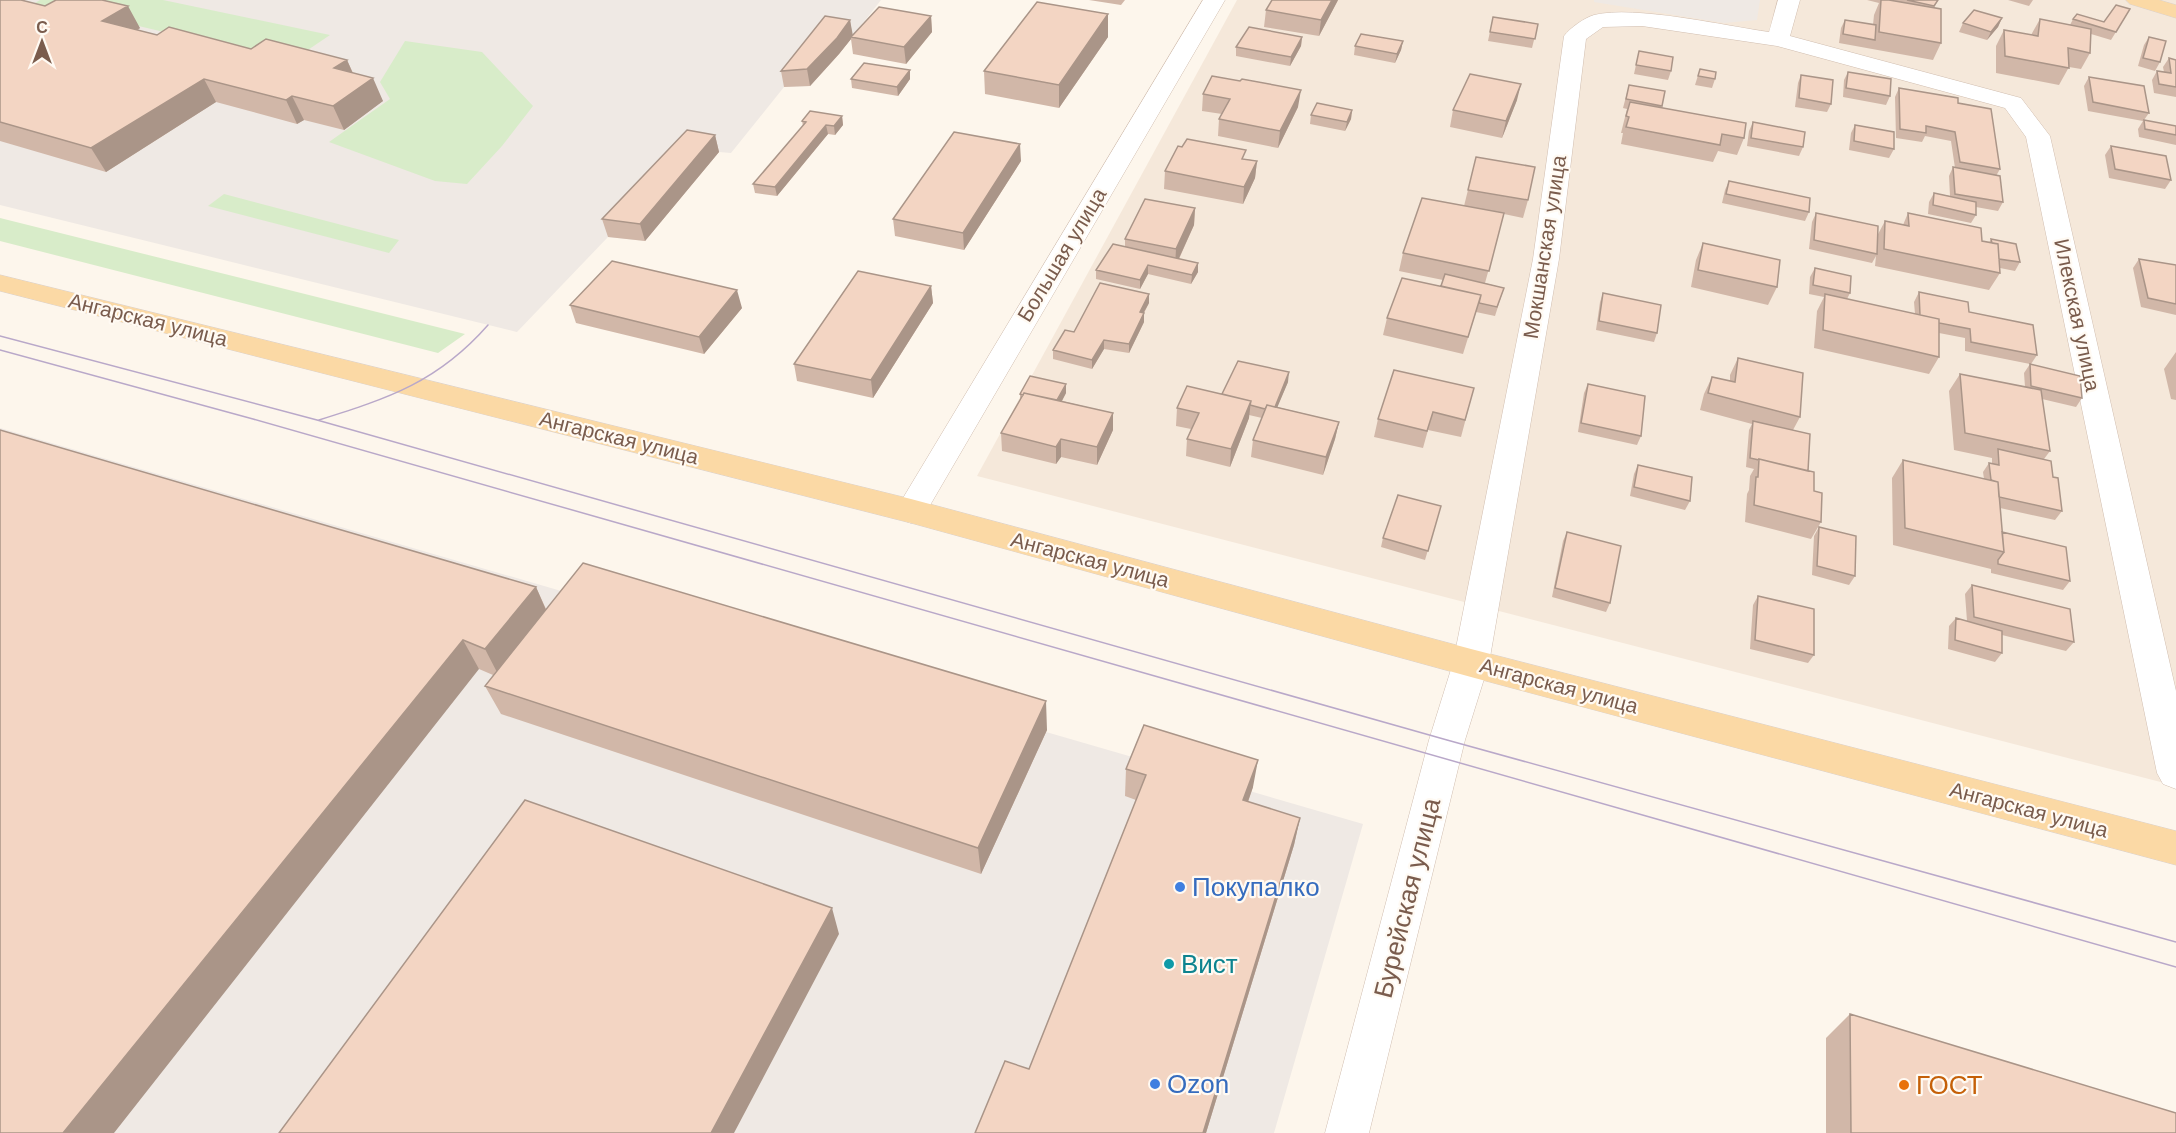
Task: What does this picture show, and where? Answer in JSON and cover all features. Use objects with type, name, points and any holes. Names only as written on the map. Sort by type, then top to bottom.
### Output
[{"type":"main road","points":[[2137,0],[2176,12]]},
{"type":"main road","name":"Ангарская улица","points":[[0,283],[911,511],[1471,663],[2176,849]]},
{"type":"street","name":"Большая улица","points":[[911,511],[1214,0]]},
{"type":"street","points":[[1778,40],[1789,0]]},
{"type":"street","name":"Мокшанская улица","points":[[1471,663],[1546,259],[1575,36],[1598,21],[1642,20],[1778,40]]},
{"type":"street","name":"Илекская улица","points":[[1778,40],[2013,103],[2038,136],[2176,773]]},
{"type":"street","name":"Бурейская улица","points":[[1347,1133],[1447,740],[1471,663]]},
{"type":"shaded area","points":[[0,0],[881,0],[839,54],[810,86],[784,87],[731,153],[719,152],[645,241],[608,237],[517,332],[0,205]]},
{"type":"shaded area","points":[[1237,0],[2176,0],[2176,786],[977,476]]},
{"type":"shaded area","points":[[1594,0],[1760,0],[1757,20],[1724,23],[1594,2]]},
{"type":"shaded area","points":[[0,428],[1363,824],[1274,1133],[0,1133]]},
{"type":"green space","points":[[40,0],[163,0],[330,35],[290,62],[80,12],[67,19],[35,3]]},
{"type":"green space","points":[[405,41],[482,52],[533,106],[502,146],[467,184],[435,181],[329,142],[390,99],[380,82]]},
{"type":"green space","points":[[224,194],[399,240],[389,253],[208,206]]},
{"type":"green space","points":[[0,218],[465,334],[438,353],[0,241]]},
{"type":"building","points":[[0,0],[21,0],[45,6],[56,0],[102,0],[128,6],[102,21],[157,35],[169,27],[251,49],[266,39],[347,60],[334,68],[373,78],[333,106],[292,96],[286,100],[204,79],[91,148],[0,122]]},
{"type":"building","points":[[1272,0],[1332,0],[1321,20],[1266,10]]},
{"type":"building","points":[[1881,0],[1941,9],[1941,43],[1879,32]]},
{"type":"building","points":[[1907,0],[1938,0],[1934,6]]},
{"type":"building","points":[[1037,2],[1108,14],[1059,85],[984,71]]},
{"type":"building","points":[[2116,5],[2130,9],[2116,32],[2073,19],[2077,14],[2104,22]]},
{"type":"building","points":[[879,7],[931,16],[904,47],[851,37]]},
{"type":"building","points":[[1974,10],[2002,18],[1991,32],[1963,23]]},
{"type":"building","points":[[825,16],[850,20],[837,38],[807,69],[781,71]]},
{"type":"building","points":[[1493,17],[1538,24],[1535,39],[1490,32]]},
{"type":"building","points":[[2040,19],[2091,29],[2090,53],[2068,48],[2069,68],[2005,56],[2004,30],[2038,36]]},
{"type":"building","points":[[1845,20],[1876,25],[1875,40],[1843,34]]},
{"type":"building","points":[[1249,27],[1302,37],[1291,57],[1236,47]]},
{"type":"building","points":[[1361,34],[1403,41],[1397,54],[1355,46]]},
{"type":"building","points":[[2149,37],[2166,41],[2160,62],[2143,58]]},
{"type":"building","points":[[1639,51],[1673,57],[1671,71],[1636,65]]},
{"type":"building","points":[[2169,58],[2176,60],[2176,87],[2159,84],[2157,71],[2171,73]]},
{"type":"building","points":[[864,63],[910,70],[897,87],[851,79]]},
{"type":"building","points":[[1700,69],[1716,72],[1715,79],[1698,76]]},
{"type":"building","points":[[1848,72],[1891,79],[1890,96],[1846,88]]},
{"type":"building","points":[[1470,74],[1521,84],[1506,121],[1453,110]]},
{"type":"building","points":[[1801,75],[1833,80],[1831,104],[1799,98]]},
{"type":"building","points":[[1212,76],[1301,90],[1280,131],[1219,119],[1230,99],[1203,94]]},
{"type":"building","points":[[2089,77],[2144,86],[2149,113],[2093,102]]},
{"type":"building","points":[[1629,85],[1665,91],[1662,106],[1626,99]]},
{"type":"building","points":[[1899,88],[1958,98],[1958,103],[1991,109],[2000,169],[1960,162],[1955,132],[1926,126],[1926,133],[1900,129]]},
{"type":"building","points":[[1630,102],[1746,123],[1744,138],[1722,134],[1720,145],[1626,127]]},
{"type":"building","points":[[1317,103],[1352,110],[1347,122],[1311,115]]},
{"type":"building","points":[[810,111],[842,116],[834,126],[826,125],[775,187],[753,184],[806,122],[802,121]]},
{"type":"building","points":[[2144,120],[2176,126],[2176,135],[2145,129]]},
{"type":"building","points":[[1753,122],[1805,132],[1803,147],[1751,138]]},
{"type":"building","points":[[1855,125],[1894,132],[1894,149],[1854,141]]},
{"type":"building","points":[[687,130],[715,135],[640,224],[602,219]]},
{"type":"building","points":[[954,132],[1020,144],[963,233],[893,219]]},
{"type":"building","points":[[1187,139],[1246,150],[1242,159],[1257,161],[1244,187],[1165,171],[1178,146],[1182,147]]},
{"type":"building","points":[[2111,146],[2166,156],[2171,180],[2115,169]]},
{"type":"building","points":[[1476,157],[1535,167],[1528,200],[1468,190]]},
{"type":"building","points":[[1953,167],[2000,176],[2003,202],[1955,194]]},
{"type":"building","points":[[1729,181],[1810,198],[1809,212],[1726,194]]},
{"type":"building","points":[[1934,193],[1976,202],[1976,215],[1933,205]]},
{"type":"building","points":[[1422,198],[1504,213],[1489,271],[1403,253]]},
{"type":"building","points":[[1145,199],[1195,208],[1176,249],[1125,239]]},
{"type":"building","points":[[1816,213],[1878,226],[1877,254],[1814,240]]},
{"type":"building","points":[[1908,213],[1981,228],[1982,241],[1998,244],[2000,273],[1884,249],[1885,221],[1909,226]]},
{"type":"building","points":[[1991,239],[2016,244],[2020,262],[1999,259],[1998,244],[1992,243]]},
{"type":"building","points":[[1703,243],[1780,260],[1777,287],[1698,270]]},
{"type":"building","points":[[1113,244],[1198,263],[1192,275],[1148,265],[1140,280],[1096,270]]},
{"type":"building","points":[[2139,259],[2176,265],[2176,304],[2148,298]]},
{"type":"building","points":[[612,261],[737,290],[699,337],[570,305]]},
{"type":"building","points":[[1815,268],[1851,276],[1850,293],[1813,285]]},
{"type":"building","points":[[858,271],[931,286],[871,380],[794,364]]},
{"type":"building","points":[[1445,274],[1504,288],[1497,307],[1479,303],[1481,295],[1441,286]]},
{"type":"building","points":[[1402,278],[1481,295],[1468,337],[1387,318]]},
{"type":"building","points":[[1100,283],[1149,294],[1140,312],[1144,313],[1129,344],[1104,340],[1092,360],[1053,350],[1065,330],[1074,332]]},
{"type":"building","points":[[1919,292],[1968,302],[1969,312],[2033,325],[2037,355],[1971,342],[1970,329],[1939,323],[1939,319],[1920,315]]},
{"type":"building","points":[[1603,293],[1661,305],[1657,333],[1599,321]]},
{"type":"building","points":[[1825,294],[1939,319],[1939,357],[1823,330]]},
{"type":"building","points":[[1738,358],[1803,373],[1800,417],[1708,393],[1712,377],[1735,382]]},
{"type":"building","points":[[1238,361],[1289,372],[1275,407],[1267,405],[1265,409],[1250,405],[1251,401],[1222,394]]},
{"type":"building","points":[[2030,364],[2080,376],[2082,398],[2031,386]]},
{"type":"building","points":[[1394,370],[1474,388],[1465,420],[1433,412],[1427,431],[1378,419]]},
{"type":"building","points":[[1960,374],[2041,390],[2050,451],[1965,433]]},
{"type":"building","points":[[1030,376],[1066,384],[1057,400],[1020,394]]},
{"type":"building","points":[[1588,384],[1645,396],[1641,436],[1581,423]]},
{"type":"building","points":[[1187,386],[1251,401],[1231,449],[1187,439],[1199,413],[1177,408]]},
{"type":"building","points":[[1024,393],[1113,413],[1097,447],[1061,439],[1056,447],[1001,433]]},
{"type":"building","points":[[1267,405],[1339,422],[1326,457],[1253,440]]},
{"type":"building","points":[[1753,421],[1810,434],[1808,471],[1750,458]]},
{"type":"building","points":[[0,430],[536,587],[485,649],[463,640],[63,1133],[0,1133]]},
{"type":"building","points":[[1998,449],[2051,461],[2053,477],[2058,478],[2062,511],[1999,497],[1998,482],[1991,480],[1989,463],[1999,465]]},
{"type":"building","points":[[1759,459],[1814,472],[1814,491],[1822,493],[1821,522],[1754,505]]},
{"type":"building","points":[[1903,460],[1998,482],[2004,552],[1905,528]]},
{"type":"building","points":[[1638,465],[1692,477],[1690,501],[1634,487]]},
{"type":"building","points":[[1398,495],[1441,506],[1428,551],[1383,538]]},
{"type":"building","points":[[1819,527],[1856,536],[1855,576],[1817,566]]},
{"type":"building","points":[[1567,532],[1621,546],[1610,603],[1555,588]]},
{"type":"building","points":[[2002,532],[2066,547],[2070,581],[1998,564],[2004,552]]},
{"type":"building","points":[[583,563],[1046,701],[978,848],[485,686]]},
{"type":"building","points":[[1972,585],[2070,609],[2074,642],[1974,617]]},
{"type":"building","points":[[1758,596],[1814,609],[1814,655],[1755,640]]},
{"type":"building","points":[[1956,618],[2002,631],[2002,653],[1955,640]]},
{"type":"building","name":"Вист","points":[[1144,725],[1258,760],[1243,800],[1300,818],[1203,1133],[975,1133],[1005,1061],[1029,1069],[1146,775],[1126,769]]},
{"type":"building","points":[[525,800],[832,908],[711,1133],[279,1133]]},
{"type":"building","points":[[1850,1014],[2176,1113],[2176,1133],[1851,1133]]},
{"type":"tram line","points":[[319,420],[368,404],[411,386],[450,361],[488,325]]},
{"type":"tram line","points":[[0,336],[317,420],[1447,740],[2176,942]]},
{"type":"tram line","points":[[0,350],[253,419],[2176,967]]},
{"type":"place","name":"Покупалко","points":[[1180,887]]},
{"type":"place","name":"Вист","points":[[1169,964]]},
{"type":"place","name":"Ozon","points":[[1155,1084]]},
{"type":"place","name":"ГОСТ","points":[[1904,1085]]}]
